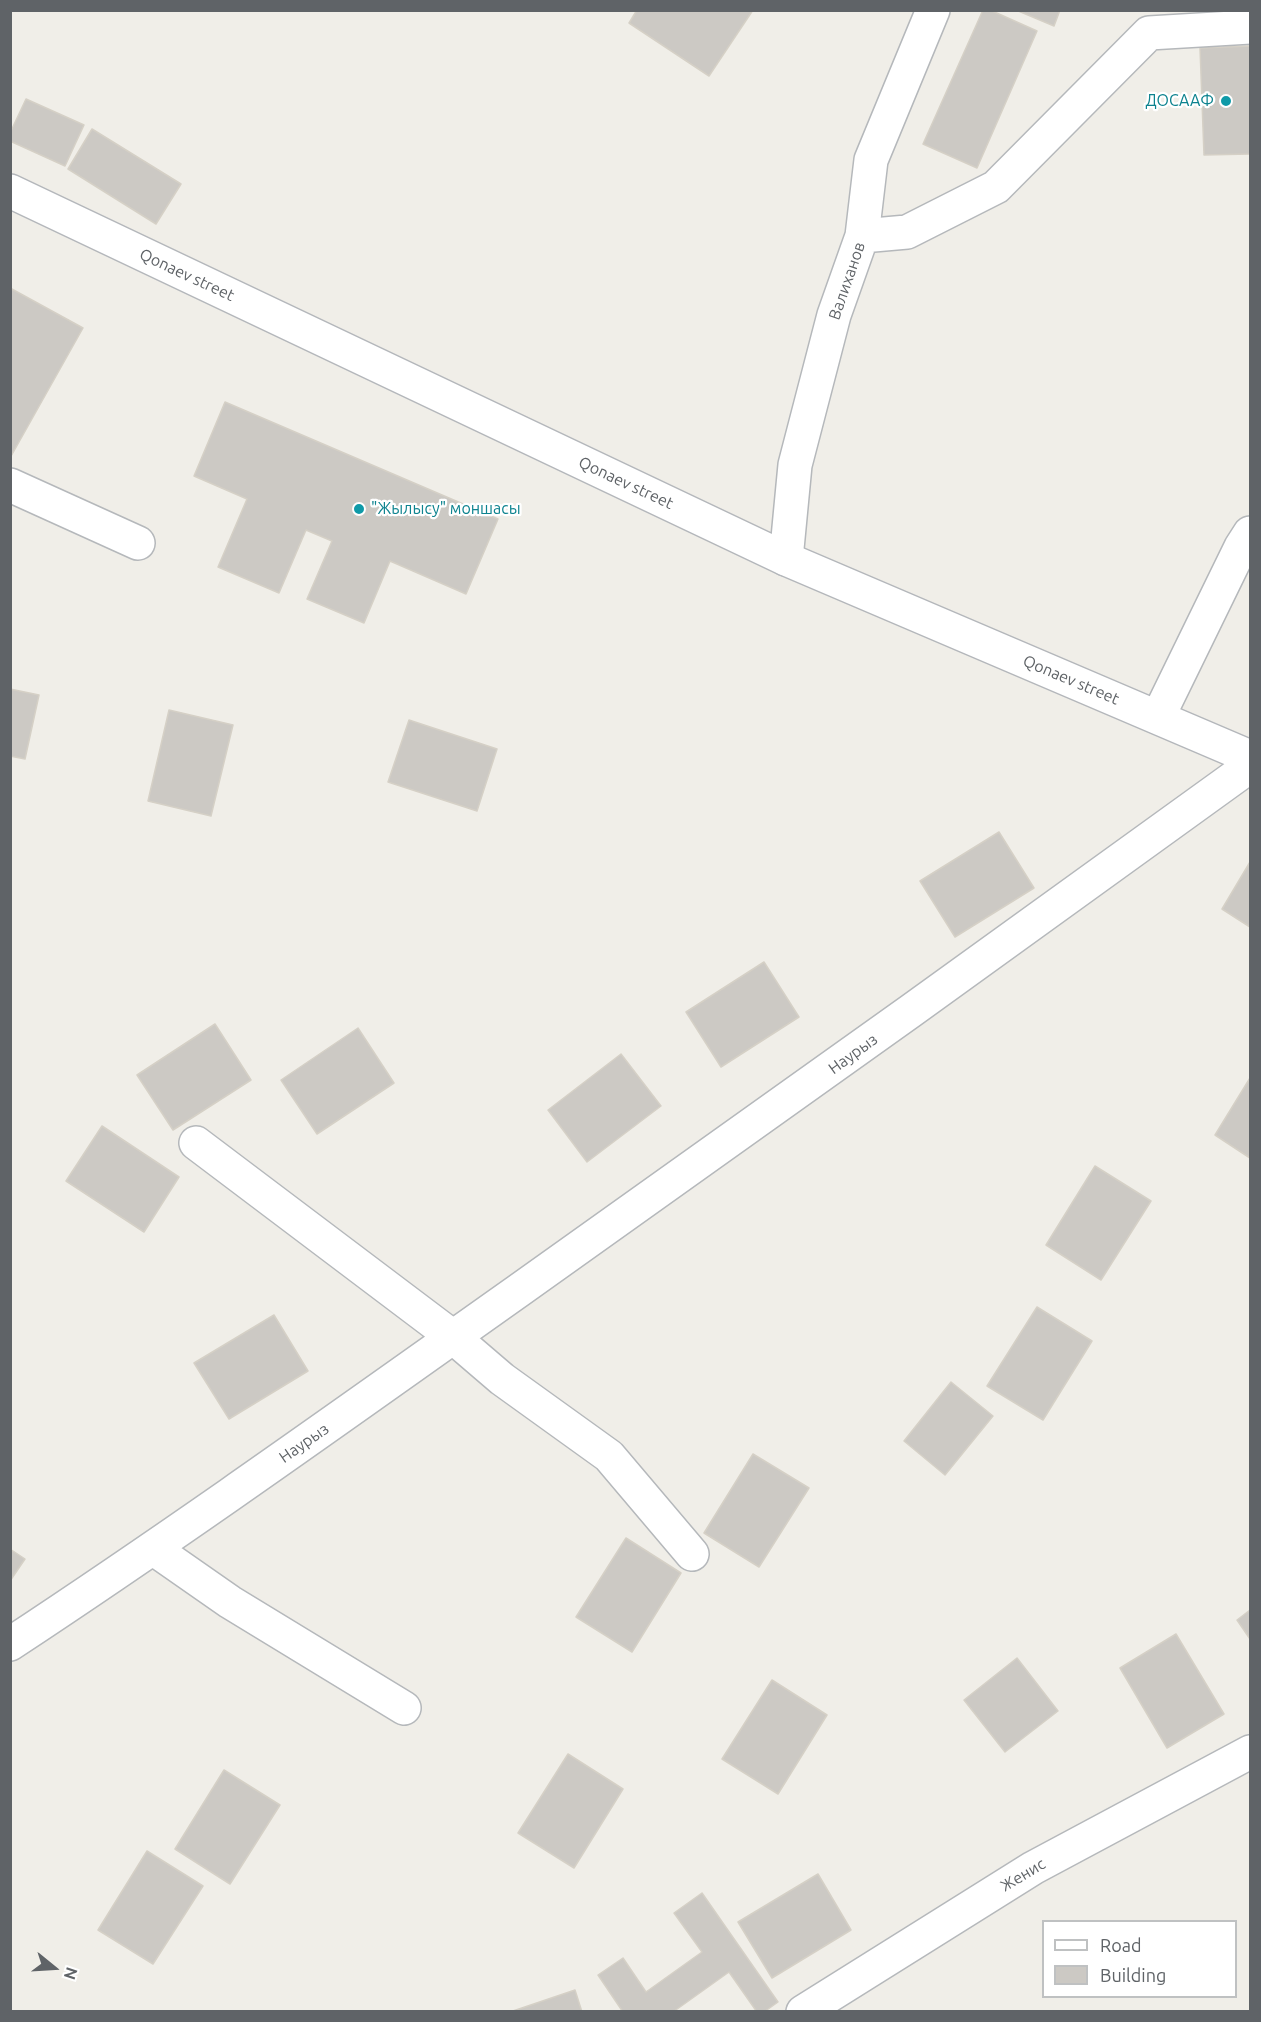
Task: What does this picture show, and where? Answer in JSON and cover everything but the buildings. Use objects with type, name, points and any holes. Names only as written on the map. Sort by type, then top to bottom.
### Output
[{"type":"street","name":"Валиханов","points":[[786,559],[795,465],[834,315],[862,237],[871,160],[933,10]]},
{"type":"street","points":[[862,237],[907,232],[996,187],[1149,33],[1251,27]]},
{"type":"street","name":"Qonaev street","points":[[10,191],[786,559],[1251,757]]},
{"type":"street","points":[[10,485],[138,543]]},
{"type":"street","points":[[1158,717],[1240,547],[1251,533]]},
{"type":"street","name":"Наурыз","points":[[10,1644],[154,1549],[846,1059],[1251,766]]},
{"type":"street","points":[[196,1143],[453,1337],[502,1379],[609,1456],[692,1554]]},
{"type":"street","points":[[154,1549],[230,1602],[404,1708]]},
{"type":"street","name":"Женис","points":[[803,2012],[1033,1868],[1251,1752]]},
{"type":"place","name":"ДОСААФ","points":[[1226,101]]},
{"type":"place","name":"\"Жылысу\" моншасы","points":[[359,509]]}]
